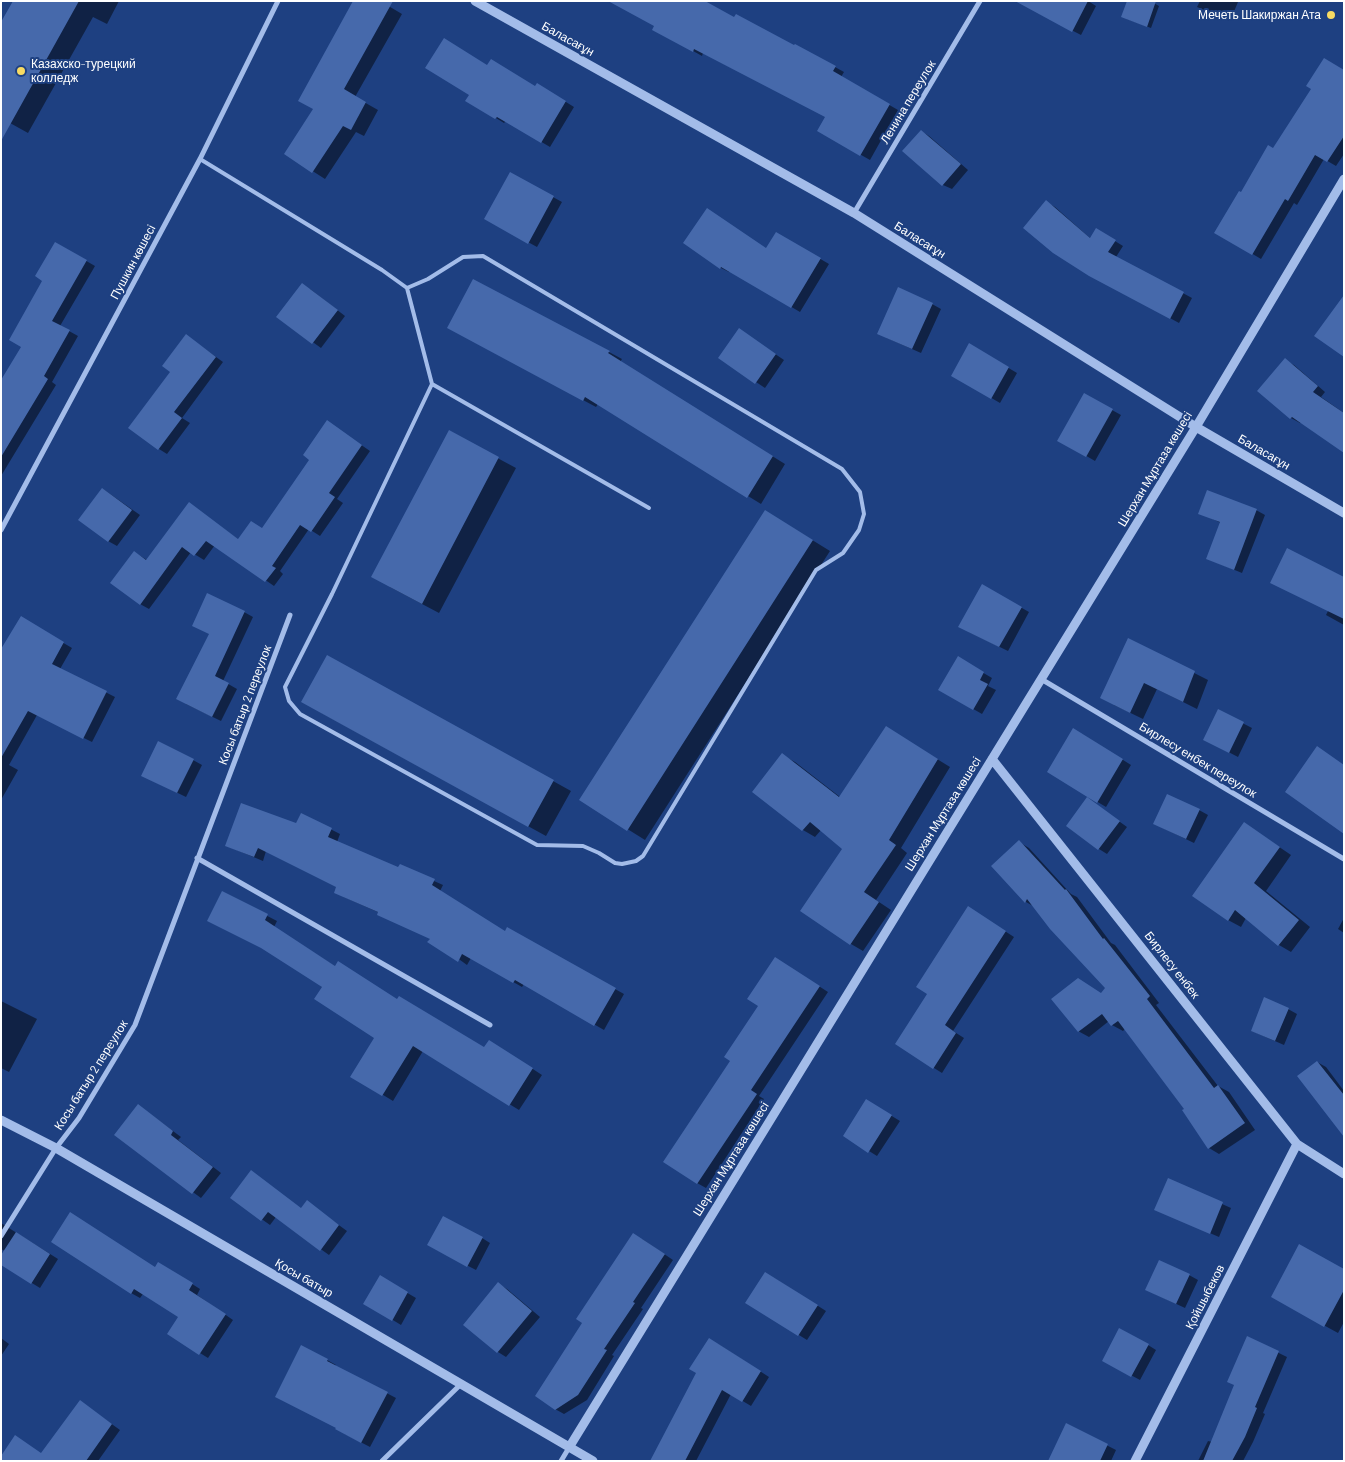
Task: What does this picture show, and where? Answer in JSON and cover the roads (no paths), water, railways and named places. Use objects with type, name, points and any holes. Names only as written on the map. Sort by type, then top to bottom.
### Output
[{"type":"street","name":"Пушкин көшесі","points":[[1,530],[200,159],[278,1]]},
{"type":"street","name":"Баласағұн","points":[[475,1],[854,213],[1196,427],[1344,513]]},
{"type":"street","name":"Ленина переулок","points":[[854,213],[980,1]]},
{"type":"street","name":"Шерхан Мұртаза көшесі","points":[[561,1461],[1196,427],[1344,179]]},
{"type":"street","name":"Косы батыр 2 переулок","points":[[1,1236],[56,1148],[79,1118],[135,1025],[290,615]]},
{"type":"street","name":"Бирлесу енбек переулок","points":[[1041,679],[1344,859]]},
{"type":"street","name":"Бирлесу енбек","points":[[992,759],[1297,1144],[1344,1174]]},
{"type":"street","points":[[197,858],[490,1025]]},
{"type":"street","name":"Қосы батыр","points":[[1,1120],[56,1148],[593,1461]]},
{"type":"street","name":"Қойшыбеков","points":[[1135,1461],[1297,1144]]},
{"type":"street","points":[[382,1461],[460,1385]]},
{"type":"lane","points":[[200,159],[382,270],[407,288],[432,384],[332,594],[285,686],[289,701],[300,714],[536,845],[583,846],[615,863],[622,864],[636,860],[643,856],[816,570],[843,553],[859,530],[864,514],[860,492],[842,469],[483,256],[463,257],[428,279],[407,288]]},
{"type":"lane","points":[[432,384],[649,508]]},
{"type":"place","name":"Мечеть Шакиржан Ата","points":[[1331,15]]},
{"type":"place","name":"Казахско-турецкий колледж","points":[[21,71]]}]
